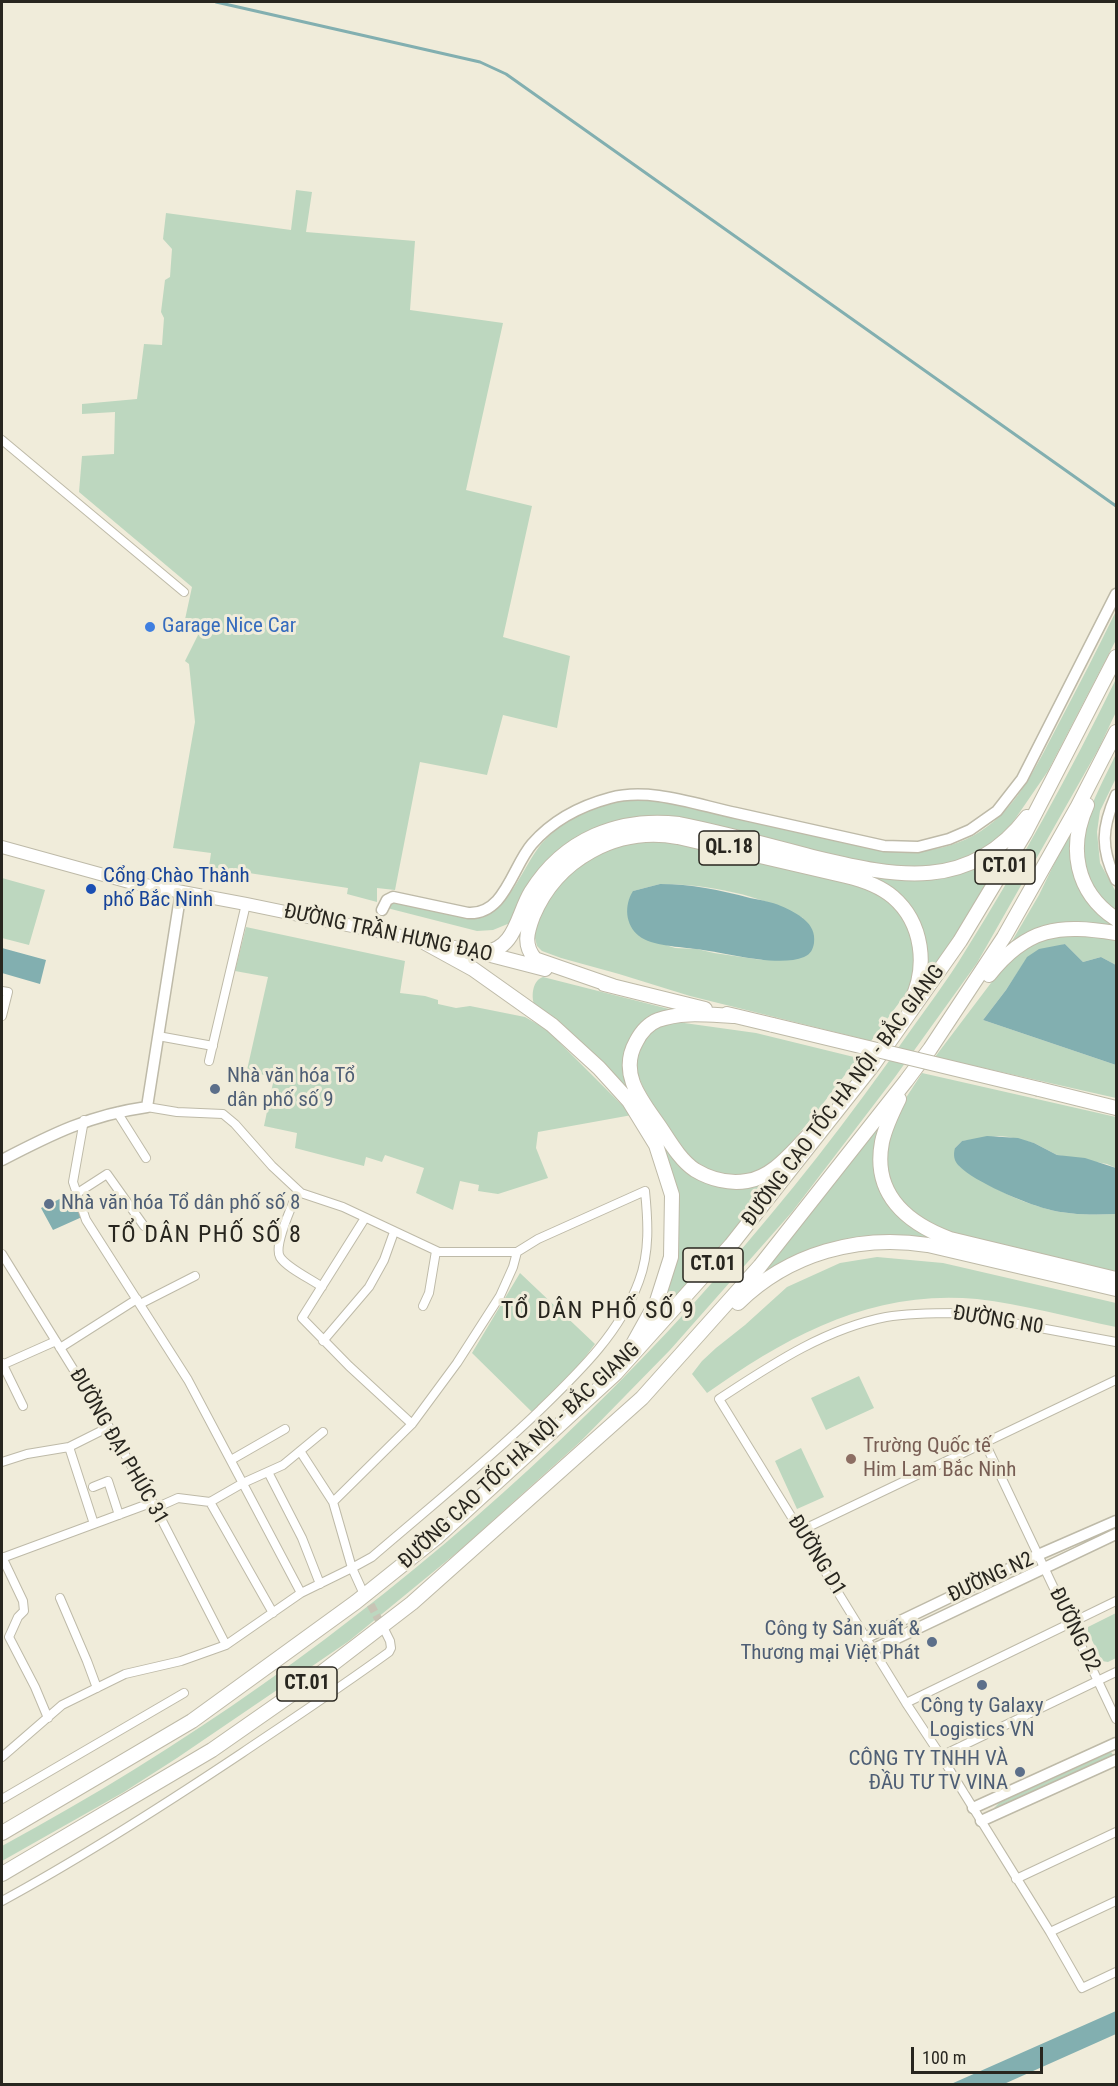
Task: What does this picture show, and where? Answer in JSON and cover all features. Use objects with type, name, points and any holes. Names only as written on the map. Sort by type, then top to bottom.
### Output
[{"type":"highway","points":[[483,954],[497,949],[511,937],[530,894],[542,877],[560,859],[575,846],[595,835],[634,823],[666,823],[687,826],[858,868],[890,873],[935,873],[969,864],[1000,844],[1027,817],[1116,649]]},
{"type":"highway","name":"ĐƯỜNG CAO TỐC HÀ NỘI - BẮC GIANG","points":[[2,1833],[192,1721],[356,1602],[436,1538],[616,1373],[731,1245],[873,1065],[974,919],[1045,796],[1116,657]]},
{"type":"highway","name":"ĐƯỜNG CAO TỐC HÀ NỘI - BẮC GIANG","points":[[2,1874],[212,1750],[308,1683],[412,1603],[642,1398],[760,1266],[930,1049],[1004,937],[1078,806],[1116,732]]},
{"type":"highway","points":[[1116,739],[1084,812],[1076,845],[1080,870],[1087,888],[1098,903],[1116,919]]},
{"type":"highway","name":"QL.18","points":[[613,986],[539,961],[530,953],[527,941],[529,927],[536,909],[554,881],[577,859],[606,843],[636,835],[667,835],[857,879],[880,889],[901,905],[914,927],[921,948],[921,969],[916,991],[873,1065]]},
{"type":"highway","points":[[930,1049],[966,1009],[996,966],[1009,953],[1030,939],[1049,931],[1072,928],[1116,933]]},
{"type":"highway","points":[[422,941],[473,969],[524,1004],[552,1025],[599,1068],[629,1101],[656,1145],[672,1195],[671,1257],[657,1300],[631,1346],[555,1429]]},
{"type":"highway","name":"ĐƯỜNG TRẦN HƯNG ĐẠO","points":[[483,954],[1116,1108]]},
{"type":"highway","points":[[735,1016],[693,1014],[659,1020],[639,1035],[629,1058],[628,1070],[638,1095],[677,1152],[693,1168],[707,1176],[731,1182],[746,1182],[765,1175],[790,1155],[856,1087]]},
{"type":"highway","points":[[906,1082],[884,1133],[880,1161],[887,1189],[904,1215],[928,1230],[950,1239],[1116,1279]]},
{"type":"highway","points":[[597,1439],[647,1400],[737,1304],[759,1284],[798,1262],[846,1245],[881,1242],[928,1245],[1116,1289]]},
{"type":"main road","name":"ĐƯỜNG TRẦN HƯNG ĐẠO","points":[[2,847],[114,878],[246,903],[483,954]]},
{"type":"street","points":[[2,440],[184,592]]},
{"type":"street","points":[[382,910],[387,900],[393,897],[468,913],[488,909],[497,902],[523,856],[545,831],[573,811],[622,795],[667,798],[884,846],[918,846],[957,836],[993,814],[1017,787],[1116,594]]},
{"type":"street","points":[[1116,795],[1107,820],[1104,839],[1107,858],[1116,880]]},
{"type":"street","points":[[147,1107],[181,891]]},
{"type":"street","points":[[210,1061],[246,903]]},
{"type":"street","points":[[2,991],[8,992],[2,1016]]},
{"type":"street","points":[[158,1036],[213,1046]]},
{"type":"street","points":[[2,1160],[84,1120],[117,1112],[147,1107],[177,1112],[219,1113],[225,1115],[298,1191],[365,1218],[436,1251],[448,1254],[517,1252],[538,1239],[645,1191],[649,1224],[642,1273],[630,1303],[595,1355],[502,1445],[372,1557],[301,1593],[226,1645],[181,1661],[125,1674],[62,1705],[2,1757]]},
{"type":"street","points":[[117,1112],[146,1158]]},
{"type":"street","points":[[84,1120],[73,1182],[86,1220],[188,1380],[301,1593]]},
{"type":"street","points":[[76,1194],[107,1174],[144,1226]]},
{"type":"street","points":[[298,1191],[280,1237],[279,1256],[322,1287]]},
{"type":"street","points":[[365,1218],[302,1318],[323,1341],[412,1424]]},
{"type":"street","points":[[323,1341],[369,1287],[384,1260],[394,1232]]},
{"type":"street","points":[[423,1306],[429,1293],[436,1251]]},
{"type":"street","points":[[333,1502],[412,1424],[457,1364],[500,1296],[513,1268],[517,1252]]},
{"type":"street","name":"ĐƯỜNG ĐẠI PHÚC 31","points":[[2,1254],[4,1264],[58,1345],[154,1505],[226,1645]]},
{"type":"street","points":[[22,1406],[2,1364],[58,1345],[138,1302],[195,1276]]},
{"type":"street","name":"ĐƯỜNG N0","points":[[719,1400],[796,1350],[854,1326],[886,1317],[959,1313],[1116,1342]]},
{"type":"street","points":[[800,1531],[1116,1380]]},
{"type":"street","name":"ĐƯỜNG D1","points":[[719,1400],[906,1703],[974,1808],[1082,1988],[1116,1972]]},
{"type":"street","points":[[2,1462],[27,1454],[69,1447],[109,1427]]},
{"type":"street","points":[[231,1460],[285,1429]]},
{"type":"street","points":[[48,1718],[9,1637],[18,1617],[24,1611],[23,1601],[2,1558],[148,1504],[160,1506],[178,1498],[210,1502],[243,1483],[283,1465],[323,1432]]},
{"type":"street","name":"ĐƯỜNG D2","points":[[985,1443],[1116,1719]]},
{"type":"street","points":[[69,1447],[94,1524]]},
{"type":"street","points":[[300,1451],[333,1502],[352,1568],[363,1590]]},
{"type":"street","points":[[268,1472],[302,1538],[320,1584]]},
{"type":"street","points":[[93,1486],[108,1481],[119,1515]]},
{"type":"street","points":[[210,1502],[273,1614]]},
{"type":"street","name":"ĐƯỜNG N2","points":[[867,1637],[1038,1556],[1116,1522]]},
{"type":"street","name":"ĐƯỜNG N2","points":[[874,1649],[1116,1534]]},
{"type":"street","points":[[952,1596],[958,1609]]},
{"type":"street","points":[[60,1598],[97,1688]]},
{"type":"street","points":[[906,1703],[1116,1601]]},
{"type":"street","points":[[2,1901],[147,1816],[350,1680],[389,1652],[390,1641],[384,1629]]},
{"type":"street","points":[[941,1756],[1116,1672]]},
{"type":"street","points":[[2,1798],[184,1693]]},
{"type":"street","points":[[974,1808],[1116,1743]]},
{"type":"street","points":[[981,1821],[1116,1760]]},
{"type":"street","points":[[1016,1879],[1116,1832]]},
{"type":"street","points":[[1050,1932],[1116,1901]]},
{"type":"green space","points":[[296,190],[312,192],[306,232],[415,241],[410,310],[503,323],[466,490],[532,506],[503,637],[570,656],[557,728],[503,715],[487,775],[420,762],[395,890],[377,888],[377,902],[347,894],[348,888],[209,867],[211,853],[173,848],[195,722],[189,664],[185,661],[198,635],[184,624],[192,587],[79,492],[82,456],[114,454],[115,412],[82,414],[82,404],[137,399],[144,344],[162,345],[164,318],[161,312],[165,280],[170,277],[172,249],[163,239],[166,213],[291,230]]},
{"type":"green space","points":[[1116,611],[1116,640],[1048,771],[1013,822],[982,851],[940,866],[890,869],[710,827],[552,859],[533,877],[510,923],[493,930],[477,931],[387,908],[393,903],[403,901],[474,917],[487,913],[506,898],[542,843],[566,822],[605,804],[622,801],[666,802],[799,833],[917,852],[958,843],[974,836],[995,821],[1018,795],[1044,751]]},
{"type":"green space","points":[[1116,679],[1116,712],[1099,748],[977,963],[895,1077],[792,1212],[670,1350],[580,1442],[460,1550],[349,1641],[124,1792],[2,1861],[2,1846],[135,1769],[263,1685],[385,1592],[503,1493],[614,1387],[719,1275],[817,1157],[937,994],[985,920],[1025,852]]},
{"type":"green space","points":[[1116,754],[1116,778],[1100,811],[1097,832],[1100,863],[1116,892],[1116,912],[1098,893],[1087,874],[1082,855],[1083,836],[1088,816]]},
{"type":"green space","points":[[1071,829],[1072,855],[1116,923],[1116,929],[1088,924],[1008,948],[1039,895]]},
{"type":"green space","points":[[659,837],[853,881],[892,900],[915,936],[916,973],[907,992],[871,1041],[690,996],[542,951],[537,946],[534,926],[561,879],[599,849]],"holes":[[[660,884],[734,892],[770,903],[803,918],[762,960],[697,949],[675,948],[639,936],[633,891]]]},
{"type":"green space","points":[[1018,837],[924,987],[913,913],[828,866],[908,880],[940,879],[978,862]]},
{"type":"green space","points":[[2,878],[45,890],[29,945],[2,938]]},
{"type":"green space","points":[[246,927],[405,961],[400,993],[425,996],[438,1000],[438,1004],[456,1008],[470,1006],[525,1017],[546,1029],[632,1115],[538,1132],[536,1148],[548,1178],[498,1194],[478,1191],[479,1185],[460,1181],[453,1210],[416,1193],[424,1168],[385,1155],[382,1162],[366,1157],[364,1166],[295,1148],[297,1133],[264,1126],[274,1078],[247,1070],[268,977],[235,971]]},
{"type":"green space","points":[[1058,933],[1116,939],[1116,965],[1101,957],[1083,962],[1065,944],[1027,958],[983,1020],[1116,1065],[1116,1098],[935,1057],[1000,971],[1024,947]]},
{"type":"green space","points":[[543,977],[677,1011],[636,1030],[633,1096],[534,1004],[534,988],[537,981]]},
{"type":"green space","points":[[670,1021],[756,1033],[858,1058],[808,1123],[773,1162],[751,1173],[725,1175],[701,1166],[684,1149],[654,1106],[639,1078],[636,1060],[641,1041],[652,1031]]},
{"type":"green space","points":[[922,1073],[1116,1117],[1116,1168],[1107,1164],[1057,1155],[1034,1143],[1009,1137],[999,1136],[962,1141],[955,1148],[959,1166],[1012,1197],[1047,1209],[1064,1212],[1116,1214],[1116,1272],[952,1233],[921,1219],[905,1205],[890,1180],[886,1161],[887,1142],[896,1115]]},
{"type":"green space","points":[[652,1124],[717,1184],[784,1169],[708,1265],[650,1328],[676,1249]]},
{"type":"green space","points":[[881,1124],[878,1173],[927,1235],[926,1241],[907,1238],[780,1265],[754,1279]]},
{"type":"green space","points":[[877,1257],[943,1263],[1116,1303],[1116,1327],[994,1301],[939,1298],[903,1301],[834,1320],[801,1335],[769,1352],[707,1393],[692,1374],[716,1348],[787,1287],[840,1263]]},
{"type":"green space","points":[[520,1273],[595,1344],[580,1364],[533,1413],[472,1353]]},
{"type":"green space","points":[[859,1376],[874,1408],[826,1430],[811,1398]]},
{"type":"green space","points":[[801,1448],[824,1497],[797,1509],[775,1461]]},
{"type":"green space","points":[[1116,1613],[1116,1658],[1108,1662],[1102,1661],[1088,1632],[1088,1627]]},
{"type":"green space","points":[[1111,1752],[1113,1755],[1111,1758],[996,1810],[994,1808],[999,1803]]},
{"type":"water","points":[[660,884],[705,888],[781,906],[809,924],[814,936],[812,949],[806,956],[780,961],[651,942],[634,931],[627,915],[627,908],[633,891]]},
{"type":"water","points":[[1065,944],[1083,962],[1101,957],[1116,965],[1116,1065],[983,1020],[1027,957],[1039,949]]},
{"type":"water","points":[[2,948],[46,960],[40,984],[2,973]]},
{"type":"water","points":[[987,1136],[1018,1138],[1034,1143],[1057,1155],[1085,1158],[1116,1168],[1116,1214],[1081,1214],[1047,1209],[1013,1197],[976,1179],[957,1164],[954,1158],[955,1148],[962,1141]]},
{"type":"water","points":[[72,1193],[82,1217],[53,1230],[41,1208]]},
{"type":"water","points":[[1116,2011],[1116,2034],[1004,2084],[951,2084]]},
{"type":"waterway","points":[[216,2],[480,62],[506,74],[1116,506]]},
{"type":"tunnel","points":[[365,1594],[383,1628]]},
{"type":"place","name":"Garage Nice Car","points":[[150,627]]},
{"type":"place","name":"Cổng Chào Thành phố Bắc Ninh","points":[[91,889]]},
{"type":"place","name":"Nhà văn hóa Tổ dân phố số 9","points":[[215,1089]]},
{"type":"place","name":"Nhà văn hóa Tổ dân phố số 8","points":[[49,1204]]},
{"type":"place","name":"Trường Quốc tế Him Lam Bắc Ninh","points":[[851,1459]]},
{"type":"place","name":"Công ty Sản xuất & Thương mại Việt Phát","points":[[932,1642]]},
{"type":"place","name":"Công ty Galaxy Logistics VN","points":[[982,1685]]},
{"type":"place","name":"CÔNG TY TNHH VÀ ĐẦU TƯ TV VINA","points":[[1020,1772]]},
{"type":"district","name":"TỔ DÂN PHỐ SỐ 8","points":[[205,1236]]},
{"type":"district","name":"TỔ DÂN PHỐ SỐ 9","points":[[598,1312]]}]
